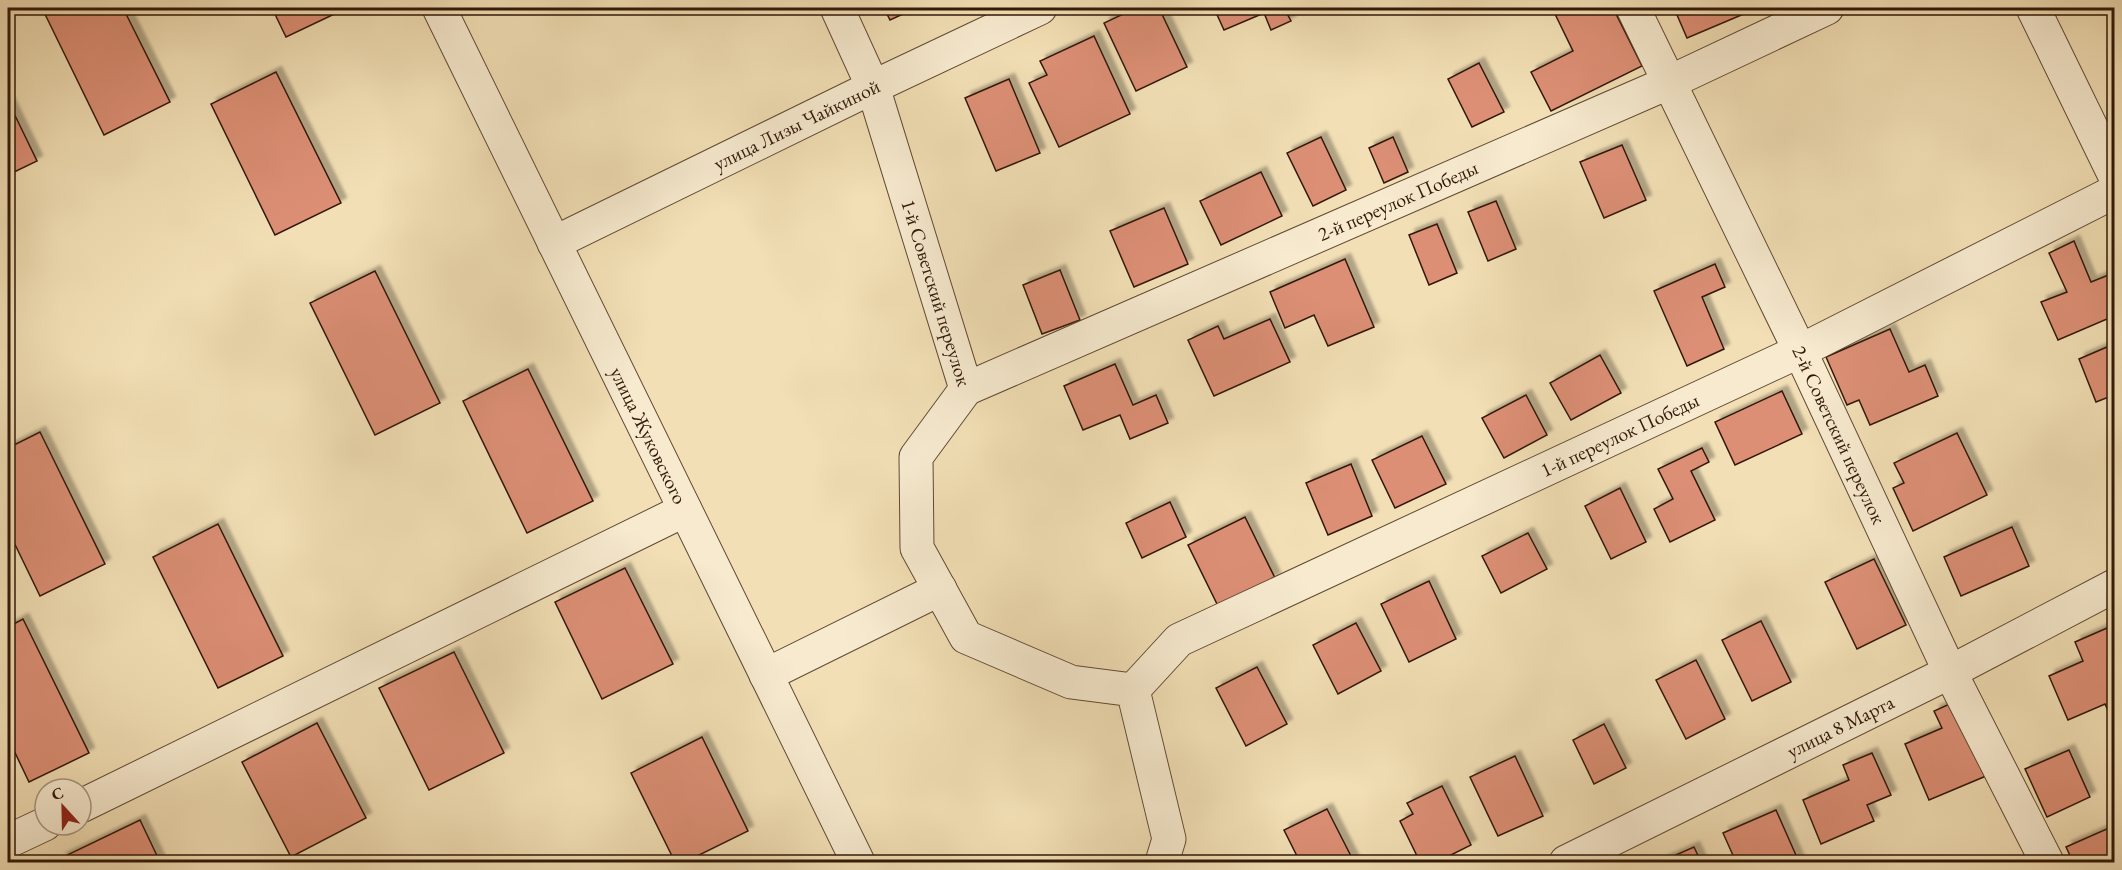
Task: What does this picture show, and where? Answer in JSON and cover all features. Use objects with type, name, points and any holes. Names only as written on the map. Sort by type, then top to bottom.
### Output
[{"type":"street","name":"улица Жуковского","points":[[439,8],[858,862]]},
{"type":"street","name":"1-й Советский переулок","points":[[837,8],[873,87],[966,389],[916,457],[917,548],[966,637],[1071,682],[1134,690]]},
{"type":"street","name":"улица Лизы Чайкиной","points":[[554,243],[1040,8]]},
{"type":"street","name":"2-й Советский переулок","points":[[1634,8],[1800,351],[1950,672],[2047,862]]},
{"type":"street","name":"2-й переулок Победы","points":[[966,389],[1670,82],[1827,8]]},
{"type":"street","points":[[2033,8],[2115,174]]},
{"type":"street","name":"1-й переулок Победы","points":[[1134,690],[1179,640],[1800,351],[2115,192]]},
{"type":"street","points":[[93,800],[685,510]]},
{"type":"street","name":"улица 8 Марта","points":[[1566,862],[1950,672],[2115,586]]},
{"type":"street","points":[[766,675],[940,589]]},
{"type":"street","points":[[1134,690],[1169,838],[1162,862]]},
{"type":"street","points":[[14,845],[33,832]]},
{"type":"building","points":[[42,8],[123,8],[170,102],[104,135]]},
{"type":"building","points":[[272,8],[347,8],[286,37]]},
{"type":"building","points":[[884,8],[916,8],[890,20]]},
{"type":"building","points":[[1136,8],[1159,8],[1187,67],[1136,91],[1104,23]]},
{"type":"building","points":[[1214,8],[1284,8],[1291,21],[1271,30],[1264,13],[1224,30]]},
{"type":"building","points":[[1564,8],[1613,8],[1642,66],[1551,111],[1531,72],[1573,51],[1554,12]]},
{"type":"building","points":[[1674,8],[1744,8],[1746,13],[1687,38]]},
{"type":"building","points":[[1094,36],[1130,114],[1059,147],[1029,83],[1047,75],[1040,61]]},
{"type":"building","points":[[1479,63],[1504,112],[1472,127],[1448,79]]},
{"type":"building","points":[[276,72],[341,203],[275,235],[211,104]]},
{"type":"building","points":[[1009,79],[1040,153],[996,171],[965,98]]},
{"type":"building","points":[[8,101],[37,161],[8,175]]},
{"type":"building","points":[[1321,137],[1346,190],[1313,206],[1287,153]]},
{"type":"building","points":[[1393,137],[1408,172],[1384,183],[1369,148]]},
{"type":"building","points":[[1622,145],[1646,200],[1604,218],[1580,162]]},
{"type":"building","points":[[1261,172],[1282,216],[1221,245],[1200,201]]},
{"type":"building","points":[[1496,201],[1516,249],[1488,261],[1468,212]]},
{"type":"building","points":[[1164,208],[1188,264],[1134,287],[1110,231]]},
{"type":"building","points":[[1437,224],[1457,273],[1429,285],[1409,235]]},
{"type":"building","points":[[2074,241],[2091,282],[2111,274],[2114,283],[2114,316],[2058,340],[2041,302],[2067,292],[2049,253]]},
{"type":"building","points":[[1345,259],[1374,327],[1328,346],[1314,315],[1285,328],[1270,292]]},
{"type":"building","points":[[1715,264],[1725,287],[1702,297],[1724,349],[1687,366],[1654,291]]},
{"type":"building","points":[[1060,270],[1080,320],[1042,334],[1023,285]]},
{"type":"building","points":[[375,271],[440,403],[375,435],[310,303]]},
{"type":"building","points":[[1270,319],[1290,362],[1214,396],[1188,340],[1218,326],[1224,339]]},
{"type":"building","points":[[1890,329],[1909,372],[1925,365],[1938,396],[1870,425],[1859,400],[1847,405],[1826,357]]},
{"type":"building","points":[[2114,344],[2114,395],[2096,402],[2079,359]]},
{"type":"building","points":[[1600,355],[1621,393],[1571,420],[1550,383]]},
{"type":"building","points":[[1115,364],[1133,405],[1156,395],[1168,423],[1130,439],[1120,415],[1083,430],[1064,386]]},
{"type":"building","points":[[528,369],[593,501],[527,533],[463,401]]},
{"type":"building","points":[[1782,391],[1802,434],[1735,465],[1715,422]]},
{"type":"building","points":[[1526,395],[1547,435],[1504,458],[1482,418]]},
{"type":"building","points":[[40,432],[105,564],[40,596],[8,530],[8,448]]},
{"type":"building","points":[[1957,433],[1987,495],[1913,531],[1893,488],[1904,483],[1894,463]]},
{"type":"building","points":[[1422,436],[1446,484],[1395,508],[1372,460]]},
{"type":"building","points":[[1702,448],[1709,462],[1691,471],[1715,520],[1670,542],[1654,509],[1673,499],[1658,469]]},
{"type":"building","points":[[1351,464],[1372,516],[1328,535],[1306,483]]},
{"type":"building","points":[[1620,488],[1646,542],[1611,559],[1585,506]]},
{"type":"building","points":[[1170,502],[1186,537],[1142,558],[1126,523]]},
{"type":"building","points":[[1245,517],[1275,578],[1218,606],[1188,545]]},
{"type":"building","points":[[218,524],[283,656],[218,688],[153,557]]},
{"type":"building","points":[[2012,527],[2029,566],[1961,596],[1944,557]]},
{"type":"building","points":[[1528,533],[1547,569],[1501,593],[1482,556]]},
{"type":"building","points":[[1874,559],[1906,625],[1857,649],[1825,582]]},
{"type":"building","points":[[625,568],[673,664],[602,699],[555,602]]},
{"type":"building","points":[[1429,581],[1456,639],[1409,662],[1381,604]]},
{"type":"building","points":[[23,619],[89,753],[39,777],[33,777],[33,780],[29,782],[8,738],[8,627]]},
{"type":"building","points":[[1761,621],[1791,682],[1752,701],[1722,640]]},
{"type":"building","points":[[1356,623],[1381,671],[1338,694],[1313,645]]},
{"type":"building","points":[[2114,625],[2114,724],[2105,704],[2068,720],[2049,676],[2083,661],[2075,642]]},
{"type":"building","points":[[454,652],[504,753],[429,790],[379,688]]},
{"type":"building","points":[[1696,660],[1725,719],[1686,739],[1656,680]]},
{"type":"building","points":[[1257,667],[1287,724],[1246,746],[1216,688]]},
{"type":"building","points":[[1954,702],[1986,776],[1929,800],[1905,744],[1942,728],[1934,711]]},
{"type":"building","points":[[317,723],[366,818],[291,857],[242,762]]},
{"type":"building","points":[[1604,724],[1626,768],[1594,784],[1573,740]]},
{"type":"building","points":[[702,737],[748,831],[685,862],[675,862],[631,773]]},
{"type":"building","points":[[2069,750],[2090,797],[2047,817],[2025,769]]},
{"type":"building","points":[[1872,753],[1891,795],[1867,805],[1874,821],[1821,844],[1803,800],[1849,780],[1843,765]]},
{"type":"building","points":[[1515,756],[1543,816],[1498,836],[1470,777]]},
{"type":"building","points":[[1442,786],[1471,845],[1437,862],[1420,862],[1400,821],[1413,814],[1407,803]]},
{"type":"building","points":[[1327,809],[1354,862],[1300,862],[1284,830]]},
{"type":"building","points":[[1776,810],[1799,862],[1736,862],[1723,833]]},
{"type":"building","points":[[140,820],[160,862],[63,862],[61,858]]},
{"type":"building","points":[[2109,828],[2114,841],[2114,862],[2073,862],[2066,847]]},
{"type":"building","points":[[1694,847],[1701,862],[1660,862]]}]
